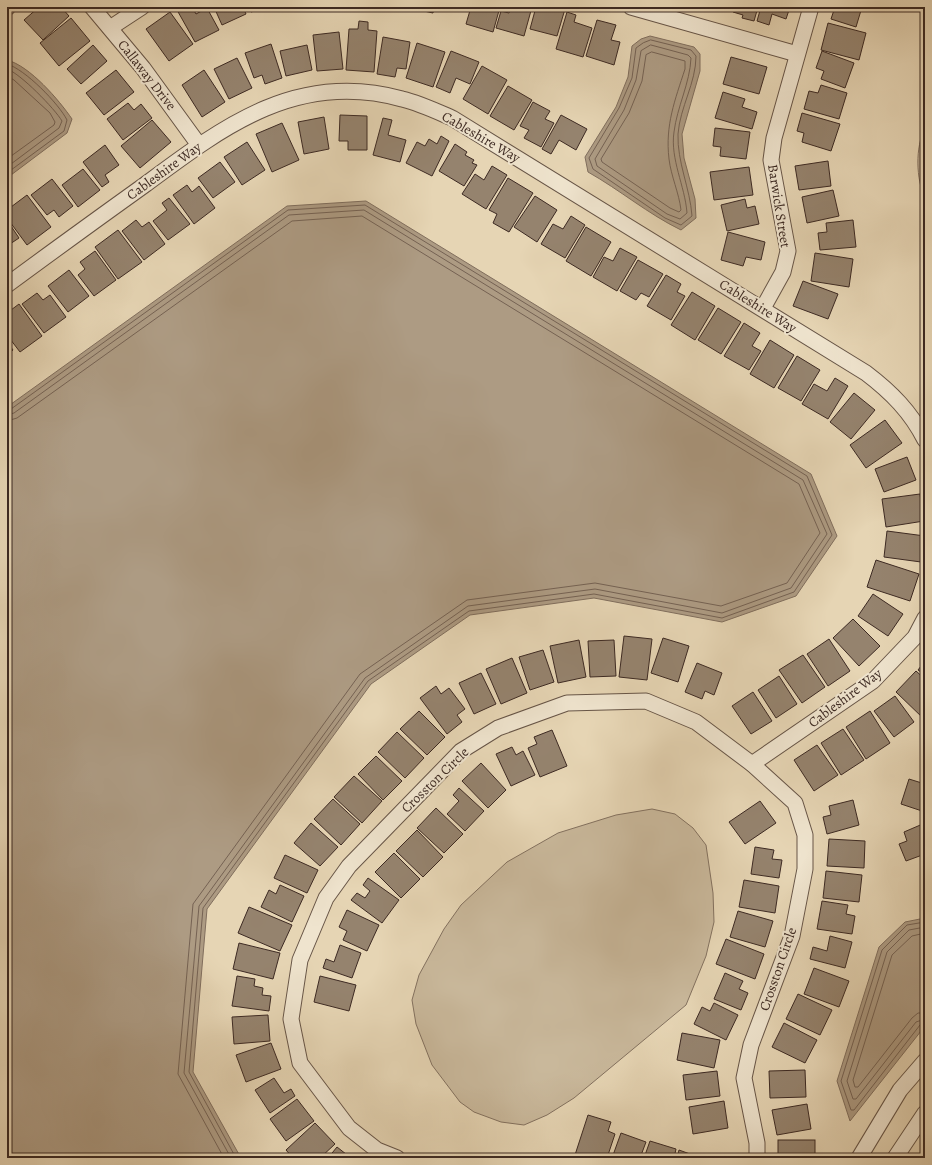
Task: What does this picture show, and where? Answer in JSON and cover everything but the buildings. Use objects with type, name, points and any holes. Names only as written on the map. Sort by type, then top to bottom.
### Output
[{"type":"street","name":"Callaway Drive","points":[[92,7],[143,68],[199,145]]},
{"type":"street","points":[[110,28],[142,7]]},
{"type":"street","points":[[631,7],[797,54]]},
{"type":"street","name":"Barwick Street","points":[[763,308],[783,272],[788,252],[771,160],[774,138],[811,7]]},
{"type":"street","name":"Cableshire Way","points":[[7,285],[199,145],[232,124],[266,107],[313,94],[361,92],[401,98],[452,118],[763,308],[866,373],[888,390],[917,424],[925,440]]},
{"type":"street","name":"Cableshire Way","points":[[752,764],[873,681],[915,637],[925,618]]},
{"type":"street","name":"Crosston Circle","points":[[397,1158],[377,1150],[349,1128],[300,1063],[291,1019],[300,960],[326,898],[349,866],[461,751],[498,728],[567,703],[646,701],[696,722],[752,764],[795,803],[805,835],[805,868],[792,936],[751,1045],[744,1078],[757,1143],[757,1158]]},
{"type":"street","points":[[859,1158],[900,1090],[925,1061]]},
{"type":"street","points":[[895,1158],[925,1113]]},
{"type":"shaded area","points":[[925,128],[925,199],[918,173],[918,154]]},
{"type":"shaded area","points":[[652,809],[675,814],[693,828],[706,845],[713,893],[714,922],[706,956],[686,1005],[574,1098],[547,1115],[524,1125],[501,1122],[474,1112],[460,1102],[432,1065],[416,1024],[412,1000],[419,975],[444,929],[461,905],[507,862],[558,833],[616,815]]},
{"type":"water","points":[[650,36],[694,47],[700,54],[700,71],[682,134],[684,158],[695,199],[696,218],[681,230],[657,217],[588,172],[585,157],[616,107],[628,77],[632,46],[641,39]]},
{"type":"water","points":[[7,60],[16,63],[34,76],[60,103],[72,119],[67,133],[7,178]]},
{"type":"water","points":[[366,201],[811,474],[837,536],[796,596],[722,622],[594,598],[470,615],[371,684],[207,909],[193,1072],[241,1158],[7,1158],[7,407],[287,206]]},
{"type":"water","points":[[925,918],[925,1026],[850,1121],[837,1081],[879,947],[905,922]]}]
